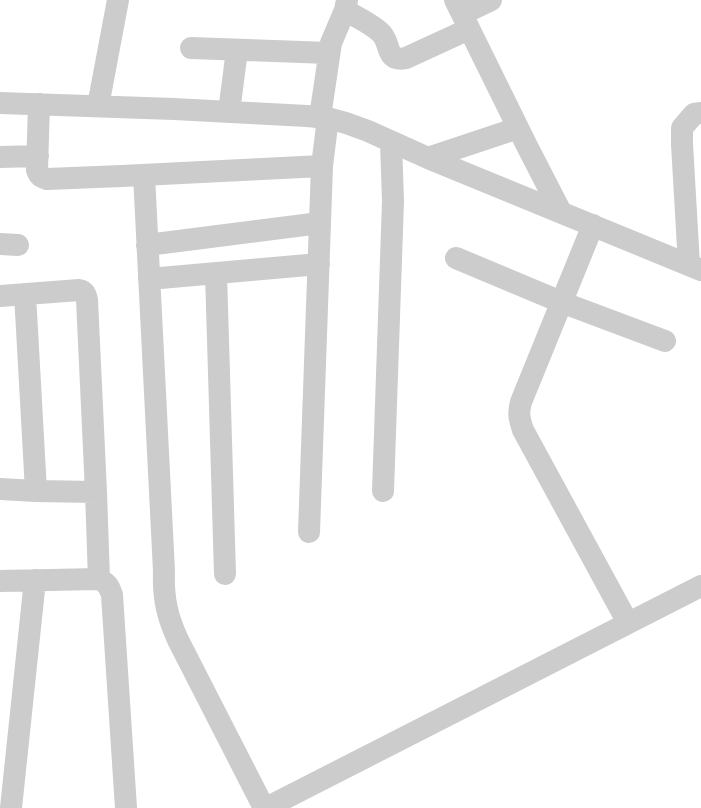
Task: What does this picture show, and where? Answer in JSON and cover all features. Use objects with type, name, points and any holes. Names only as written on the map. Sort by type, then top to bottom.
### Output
[{"type":"street","points":[[98,106],[118,0]]},
{"type":"street","points":[[309,532],[324,118],[329,53],[334,36],[346,5],[380,32],[385,39],[392,57],[399,60],[406,58],[462,14],[491,0]]},
{"type":"street","points":[[462,14],[518,128],[562,212]]},
{"type":"street","points":[[191,48],[329,53]]},
{"type":"street","points":[[229,112],[237,50]]},
{"type":"street","points":[[0,103],[229,112],[324,118],[346,123],[695,267],[682,144],[682,128],[694,114],[701,113]]},
{"type":"street","points":[[39,104],[37,170],[38,174],[42,178],[144,175],[322,166]]},
{"type":"street","points":[[428,158],[518,128]]},
{"type":"street","points":[[383,491],[394,201],[391,142]]},
{"type":"street","points":[[0,157],[38,156]]},
{"type":"street","points":[[144,175],[164,588],[168,614],[178,640],[265,808],[701,586]]},
{"type":"street","points":[[147,245],[320,223]]},
{"type":"street","points":[[593,225],[518,411],[523,430],[628,623]]},
{"type":"street","points":[[456,258],[561,302],[665,341]]},
{"type":"street","points":[[149,279],[319,264]]},
{"type":"street","points":[[216,273],[225,574]]},
{"type":"street","points":[[0,296],[80,290],[86,295],[99,579]]},
{"type":"street","points":[[25,294],[36,491]]},
{"type":"street","points":[[0,489],[96,492]]},
{"type":"street","points":[[0,581],[99,579],[110,587],[112,594],[126,808]]},
{"type":"street","points":[[11,808],[35,580]]}]
